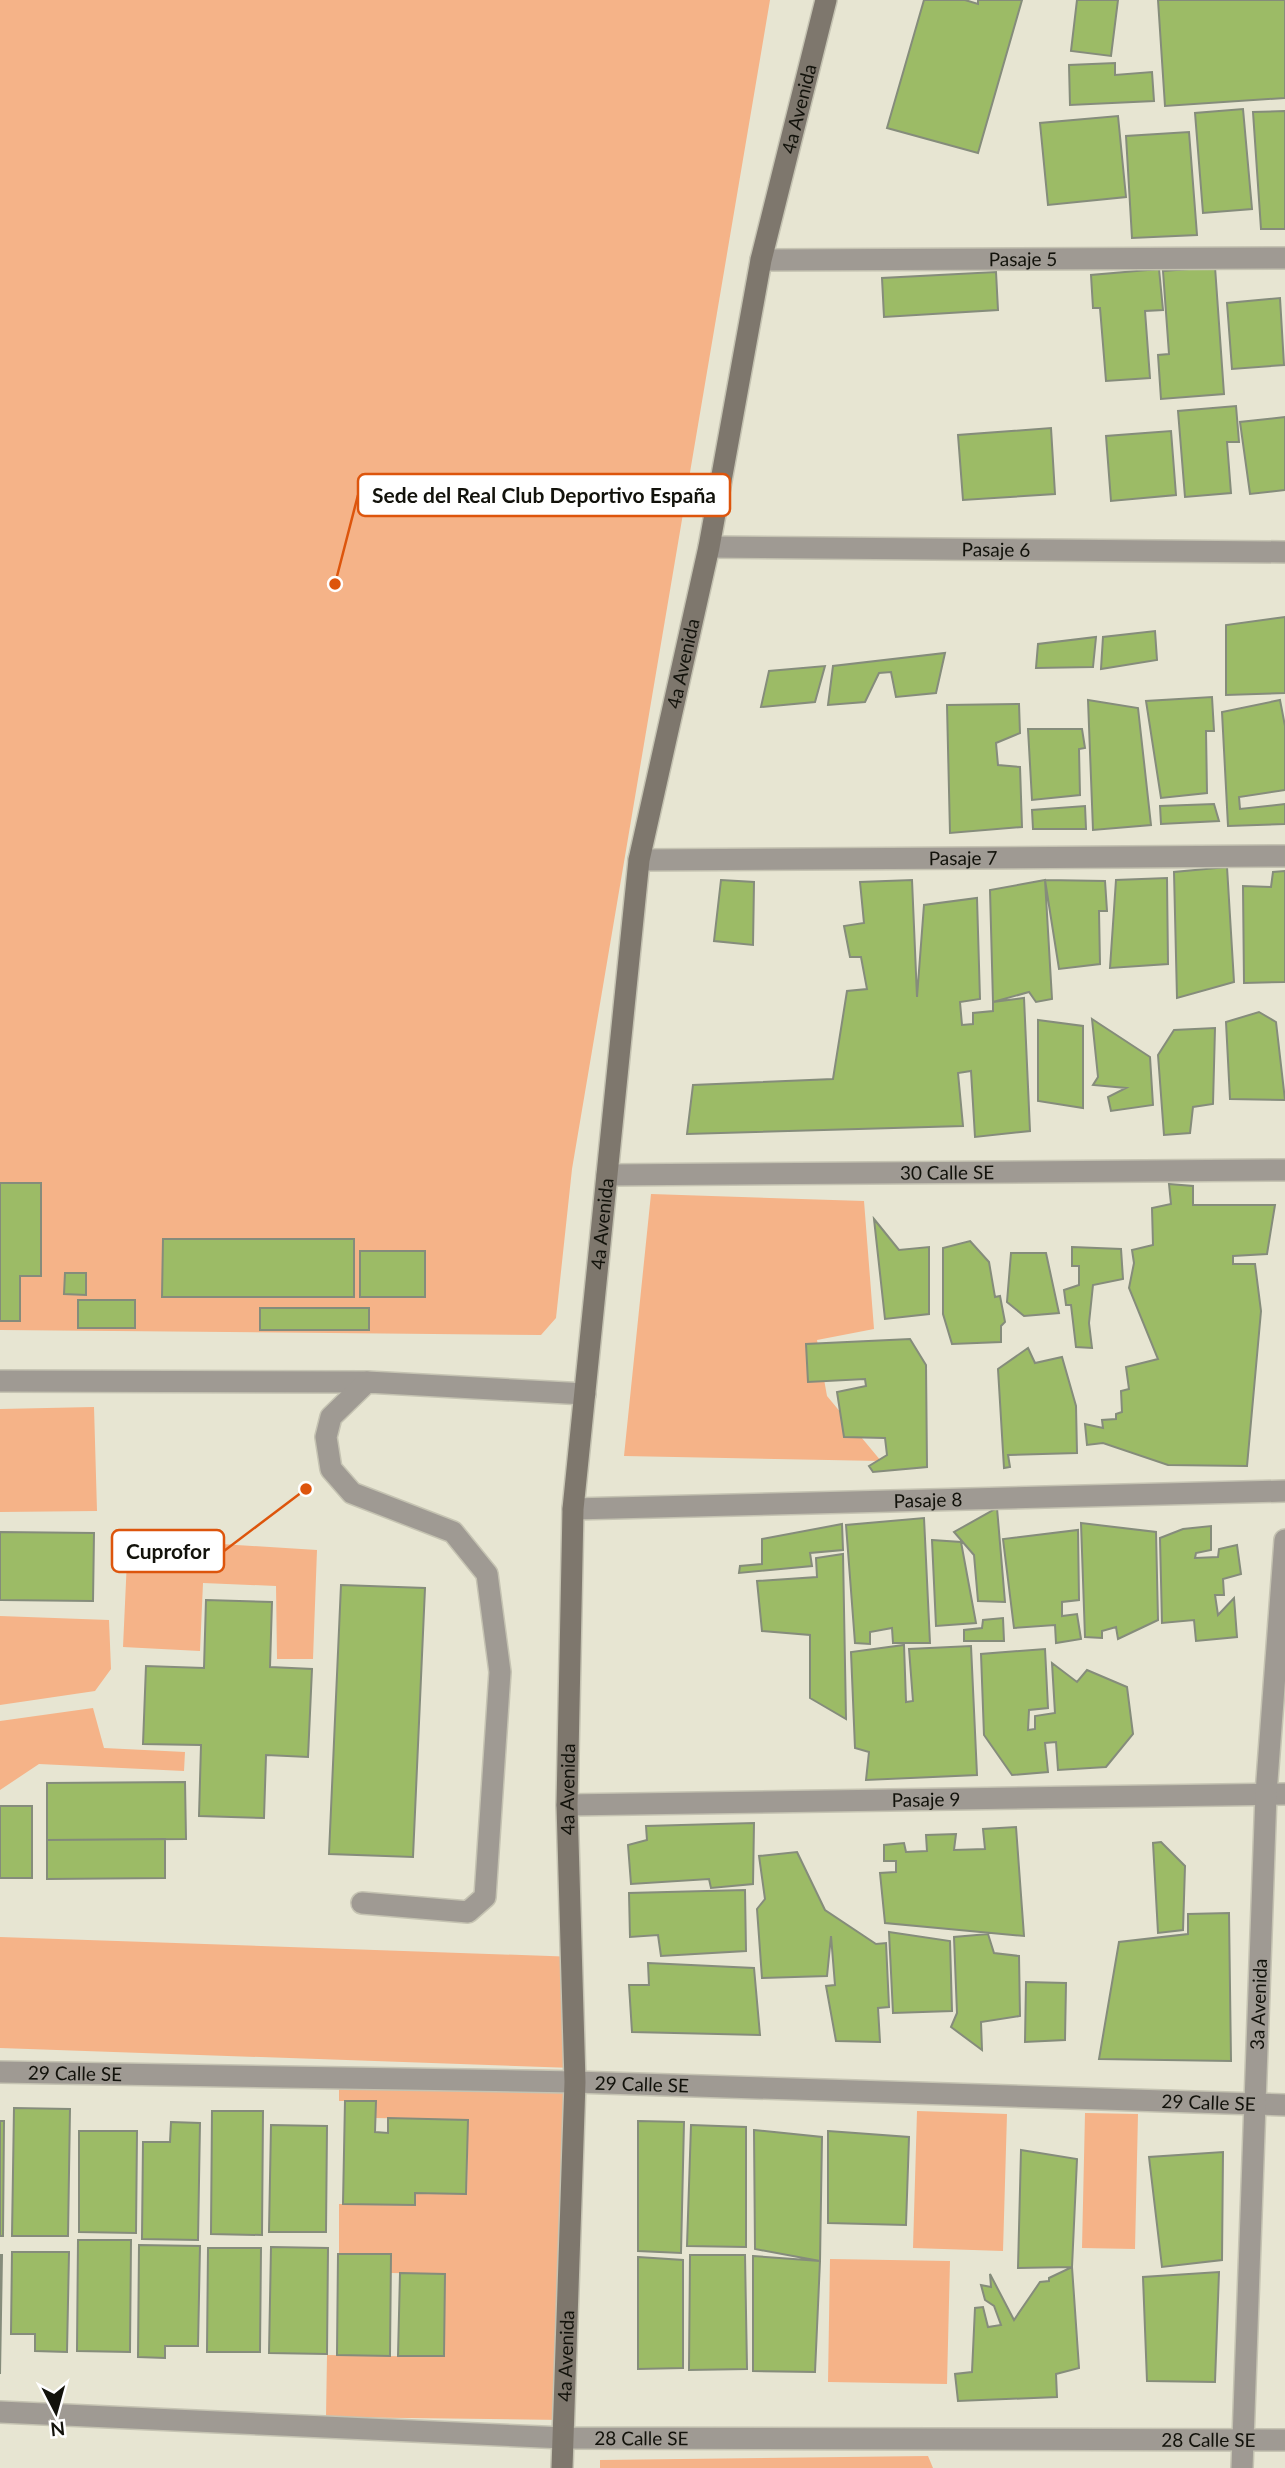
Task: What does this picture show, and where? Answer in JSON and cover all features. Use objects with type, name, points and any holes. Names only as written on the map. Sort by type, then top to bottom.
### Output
[{"type":"street","name":"4a Avenida","points":[[562,2468],[575,2082],[567,1805],[573,1509],[639,860],[709,547],[761,260],[825,0]]},
{"type":"street","name":"Pasaje 5","points":[[761,260],[1285,258]]},
{"type":"street","name":"Pasaje 6","points":[[709,547],[1285,552]]},
{"type":"street","name":"Pasaje 7","points":[[639,860],[1285,856]]},
{"type":"street","name":"30 Calle SE","points":[[607,1175],[1285,1170]]},
{"type":"street","points":[[0,1381],[367,1382],[585,1394]]},
{"type":"street","points":[[362,1903],[468,1912],[485,1897],[500,1672],[487,1574],[453,1532],[352,1493],[331,1469],[326,1437],[331,1417],[367,1382]]},
{"type":"street","name":"Pasaje 8","points":[[573,1509],[1285,1491]]},
{"type":"street","name":"3a Avenida","points":[[1242,2468],[1257,2105],[1276,1794],[1285,1540]]},
{"type":"street","name":"Pasaje 9","points":[[567,1805],[1276,1794]]},
{"type":"street","name":"29 Calle SE","points":[[0,2072],[575,2082],[1285,2105]]},
{"type":"street","name":"28 Calle SE","points":[[0,2412],[564,2438],[1285,2440]]},
{"type":"shaded area","points":[[0,0],[770,0],[572,1169],[556,1318],[541,1335],[0,1330]]},
{"type":"shaded area","points":[[651,1194],[864,1201],[874,1329],[817,1340],[827,1396],[881,1461],[624,1456]]},
{"type":"shaded area","points":[[94,1407],[97,1511],[0,1512],[0,1409]]},
{"type":"shaded area","points":[[128,1538],[317,1550],[313,1659],[277,1659],[276,1586],[203,1583],[200,1651],[123,1647]]},
{"type":"shaded area","points":[[0,1616],[109,1620],[111,1669],[95,1691],[0,1705]]},
{"type":"shaded area","points":[[93,1708],[104,1748],[185,1752],[184,1771],[39,1764],[0,1790],[0,1721]]},
{"type":"shaded area","points":[[0,1937],[577,1957],[573,2068],[0,2048]]},
{"type":"shaded area","points":[[339,2067],[573,2070],[564,2420],[326,2417],[327,2355],[445,2357],[445,2274],[391,2273],[391,2254],[339,2253],[339,2204],[414,2205],[415,2193],[467,2194],[468,2120],[376,2118],[376,2101],[339,2101]]},
{"type":"shaded area","points":[[917,2111],[1007,2114],[1003,2251],[913,2248]]},
{"type":"shaded area","points":[[1085,2113],[1138,2114],[1135,2249],[1082,2248]]},
{"type":"shaded area","points":[[830,2259],[950,2261],[947,2384],[828,2382]]},
{"type":"shaded area","points":[[928,2456],[933,2468],[600,2468],[600,2460]]},
{"type":"building","points":[[924,0],[965,0],[978,4],[978,0],[1022,0],[978,153],[887,128]]},
{"type":"building","points":[[1077,0],[1118,0],[1111,56],[1071,51]]},
{"type":"building","points":[[1158,0],[1285,0],[1285,98],[1165,106]]},
{"type":"building","points":[[1115,63],[1115,75],[1152,72],[1154,101],[1070,105],[1069,65]]},
{"type":"building","points":[[1243,109],[1252,209],[1203,213],[1195,113]]},
{"type":"building","points":[[1285,111],[1285,229],[1261,229],[1253,112]]},
{"type":"building","points":[[1118,116],[1126,197],[1048,205],[1040,123]]},
{"type":"building","points":[[1189,132],[1197,235],[1132,238],[1126,136]]},
{"type":"building","points":[[1215,267],[1224,394],[1161,399],[1158,355],[1169,354],[1163,271]]},
{"type":"building","points":[[1159,269],[1163,310],[1145,311],[1150,378],[1106,381],[1100,308],[1093,308],[1091,275]]},
{"type":"building","points":[[996,272],[998,310],[884,317],[882,278]]},
{"type":"building","points":[[1280,298],[1284,365],[1232,369],[1227,303]]},
{"type":"building","points":[[1236,406],[1239,442],[1227,442],[1231,493],[1185,497],[1178,411]]},
{"type":"building","points":[[1285,417],[1285,490],[1250,494],[1240,422]]},
{"type":"building","points":[[1051,428],[1055,494],[963,500],[958,435]]},
{"type":"building","points":[[1171,431],[1176,495],[1111,501],[1106,436]]},
{"type":"building","points":[[1285,617],[1285,693],[1226,695],[1226,625]]},
{"type":"building","points":[[1155,631],[1157,660],[1101,669],[1103,637]]},
{"type":"building","points":[[1096,637],[1093,667],[1036,668],[1038,644]]},
{"type":"building","points":[[945,653],[936,693],[896,697],[891,672],[879,673],[865,702],[828,705],[833,666]]},
{"type":"building","points":[[825,666],[815,702],[761,707],[769,671]]},
{"type":"building","points":[[1212,697],[1214,731],[1206,731],[1207,793],[1161,798],[1146,701]]},
{"type":"building","points":[[1088,700],[1138,708],[1151,825],[1093,830]]},
{"type":"building","points":[[1280,700],[1285,726],[1285,790],[1239,797],[1240,809],[1285,804],[1285,824],[1228,826],[1222,712]]},
{"type":"building","points":[[1019,704],[1020,733],[996,743],[998,765],[1020,767],[1022,827],[950,833],[947,705]]},
{"type":"building","points":[[1028,729],[1082,729],[1085,748],[1079,749],[1080,795],[1032,800]]},
{"type":"building","points":[[1214,804],[1219,821],[1161,824],[1160,806]]},
{"type":"building","points":[[1085,806],[1086,829],[1033,829],[1032,810]]},
{"type":"building","points":[[1227,867],[1234,982],[1177,998],[1174,872]]},
{"type":"building","points":[[1285,871],[1285,982],[1244,983],[1243,886],[1271,887],[1273,872]]},
{"type":"building","points":[[1167,878],[1168,964],[1110,968],[1116,880]]},
{"type":"building","points":[[721,880],[754,882],[753,945],[714,941]]},
{"type":"building","points":[[912,880],[917,997],[924,905],[977,898],[980,999],[960,1002],[962,1025],[973,1024],[973,1013],[993,1011],[993,1002],[1024,998],[1030,1131],[975,1137],[971,1071],[958,1073],[963,1126],[687,1134],[693,1085],[833,1079],[847,991],[867,989],[861,957],[850,957],[844,926],[864,923],[860,882]]},
{"type":"building","points":[[1045,880],[1052,999],[1036,1002],[1029,992],[993,1002],[990,890]]},
{"type":"building","points":[[1045,880],[1105,881],[1107,911],[1099,911],[1100,964],[1059,969]]},
{"type":"building","points":[[1259,1012],[1276,1022],[1285,1100],[1230,1099],[1226,1022]]},
{"type":"building","points":[[1092,1019],[1150,1057],[1153,1105],[1111,1111],[1108,1097],[1126,1088],[1093,1085],[1098,1077]]},
{"type":"building","points":[[1038,1020],[1083,1026],[1083,1108],[1038,1101]]},
{"type":"building","points":[[1215,1028],[1213,1104],[1193,1107],[1190,1133],[1164,1135],[1158,1055],[1174,1030]]},
{"type":"building","points":[[0,1183],[41,1183],[41,1276],[20,1276],[20,1321],[0,1321]]},
{"type":"building","points":[[1169,1184],[1193,1186],[1193,1205],[1275,1205],[1267,1254],[1233,1256],[1233,1264],[1255,1264],[1261,1311],[1247,1466],[1168,1465],[1103,1443],[1087,1445],[1085,1424],[1103,1428],[1102,1420],[1116,1419],[1116,1414],[1122,1412],[1121,1391],[1129,1389],[1126,1367],[1158,1359],[1129,1288],[1134,1263],[1132,1250],[1153,1245],[1152,1208],[1171,1204]]},
{"type":"building","points":[[874,1219],[899,1250],[929,1247],[929,1314],[885,1319]]},
{"type":"building","points":[[163,1239],[354,1239],[354,1297],[162,1297]]},
{"type":"building","points":[[970,1241],[989,1262],[995,1297],[1000,1296],[1005,1322],[1001,1326],[1001,1342],[952,1344],[943,1314],[943,1248]]},
{"type":"building","points":[[1072,1247],[1121,1249],[1123,1279],[1093,1285],[1089,1323],[1092,1348],[1076,1347],[1071,1305],[1066,1305],[1064,1290],[1079,1285],[1079,1266],[1072,1266]]},
{"type":"building","points":[[360,1251],[425,1251],[425,1297],[360,1297]]},
{"type":"building","points":[[1011,1253],[1046,1253],[1059,1313],[1024,1316],[1007,1302]]},
{"type":"building","points":[[65,1273],[86,1273],[86,1295],[64,1294]]},
{"type":"building","points":[[78,1300],[135,1300],[135,1328],[78,1328]]},
{"type":"building","points":[[260,1308],[369,1308],[369,1330],[260,1330]]},
{"type":"building","points":[[910,1339],[926,1365],[927,1467],[873,1472],[869,1466],[887,1455],[885,1438],[844,1437],[837,1392],[866,1386],[865,1379],[808,1382],[806,1344]]},
{"type":"building","points":[[1028,1348],[1035,1363],[1062,1357],[1076,1406],[1077,1453],[1008,1455],[1010,1467],[1004,1468],[998,1369]]},
{"type":"building","points":[[997,1508],[1005,1602],[978,1601],[974,1555],[954,1532]]},
{"type":"building","points":[[924,1518],[930,1643],[893,1643],[892,1628],[870,1632],[870,1644],[855,1643],[846,1525]]},
{"type":"building","points":[[1081,1523],[1156,1532],[1158,1620],[1118,1639],[1116,1627],[1102,1631],[1102,1638],[1085,1637]]},
{"type":"building","points":[[842,1524],[843,1550],[810,1553],[812,1566],[739,1573],[740,1566],[762,1564],[762,1539]]},
{"type":"building","points":[[1211,1526],[1211,1550],[1196,1553],[1195,1558],[1218,1557],[1219,1549],[1237,1545],[1241,1574],[1223,1579],[1224,1595],[1215,1595],[1218,1615],[1234,1598],[1237,1637],[1196,1641],[1194,1620],[1162,1623],[1160,1538],[1183,1529]]},
{"type":"building","points":[[1078,1530],[1079,1600],[1062,1602],[1062,1616],[1077,1614],[1081,1639],[1056,1643],[1055,1625],[1014,1628],[1003,1539]]},
{"type":"building","points":[[0,1532],[94,1533],[93,1601],[0,1600]]},
{"type":"building","points":[[932,1540],[961,1542],[976,1623],[936,1626]]},
{"type":"building","points":[[843,1554],[846,1719],[810,1698],[810,1635],[762,1631],[757,1581],[817,1577],[816,1558]]},
{"type":"building","points":[[341,1585],[425,1588],[413,1857],[329,1854]]},
{"type":"building","points":[[206,1600],[272,1602],[270,1667],[312,1669],[308,1757],[266,1755],[264,1818],[199,1816],[201,1745],[143,1744],[146,1666],[204,1668]]},
{"type":"building","points":[[1003,1618],[1004,1641],[964,1641],[964,1630],[982,1628],[983,1620]]},
{"type":"building","points":[[904,1645],[906,1702],[913,1701],[909,1649],[971,1646],[977,1775],[866,1780],[869,1752],[855,1748],[851,1652]]},
{"type":"building","points":[[1045,1649],[1048,1708],[1029,1710],[1028,1730],[1035,1729],[1035,1716],[1055,1713],[1052,1663],[1077,1682],[1087,1670],[1127,1687],[1133,1734],[1106,1767],[1058,1770],[1056,1742],[1045,1743],[1048,1772],[1012,1775],[984,1735],[981,1654]]},
{"type":"building","points":[[185,1782],[186,1839],[47,1840],[47,1783]]},
{"type":"building","points":[[0,1806],[32,1806],[32,1878],[0,1878]]},
{"type":"building","points":[[754,1823],[753,1884],[711,1888],[709,1879],[631,1884],[628,1845],[647,1840],[646,1826]]},
{"type":"building","points":[[1016,1827],[1024,1936],[885,1923],[880,1873],[896,1872],[896,1861],[884,1861],[884,1845],[904,1843],[906,1852],[927,1851],[926,1835],[956,1834],[954,1850],[985,1849],[983,1829]]},
{"type":"building","points":[[165,1839],[165,1878],[47,1879],[47,1840]]},
{"type":"building","points":[[1161,1842],[1185,1866],[1183,1930],[1158,1933],[1153,1843]]},
{"type":"building","points":[[797,1852],[825,1910],[876,1944],[886,1943],[889,2007],[878,2008],[880,2042],[836,2041],[826,1986],[835,1985],[831,1936],[827,1976],[762,1978],[757,1909],[765,1899],[759,1856]]},
{"type":"building","points":[[745,1890],[746,1951],[661,1956],[658,1935],[630,1937],[629,1893]]},
{"type":"building","points":[[1229,1913],[1231,2061],[1099,2059],[1119,1942],[1188,1934],[1188,1914]]},
{"type":"building","points":[[889,1932],[950,1941],[952,2011],[893,2013]]},
{"type":"building","points":[[988,1934],[994,1953],[1019,1956],[1020,2016],[981,2022],[982,2050],[951,2027],[957,2013],[954,1937]]},
{"type":"building","points":[[648,1963],[754,1968],[760,2035],[632,2032],[629,1985],[649,1985]]},
{"type":"building","points":[[1026,1982],[1066,1983],[1065,2040],[1025,2042]]},
{"type":"building","points":[[345,2101],[376,2101],[375,2132],[388,2133],[388,2118],[468,2120],[466,2194],[415,2193],[415,2205],[343,2204]]},
{"type":"building","points":[[14,2108],[70,2109],[68,2236],[12,2236]]},
{"type":"building","points":[[212,2111],[263,2111],[262,2235],[211,2234]]},
{"type":"building","points":[[0,2121],[4,2121],[3,2236],[0,2236]]},
{"type":"building","points":[[638,2121],[684,2122],[681,2253],[638,2251]]},
{"type":"building","points":[[171,2122],[200,2123],[198,2240],[142,2239],[143,2142],[170,2142]]},
{"type":"building","points":[[271,2125],[327,2126],[326,2232],[269,2232]]},
{"type":"building","points":[[691,2125],[746,2127],[746,2247],[687,2246]]},
{"type":"building","points":[[754,2130],[822,2137],[820,2261],[755,2249]]},
{"type":"building","points":[[79,2131],[137,2131],[136,2233],[79,2232]]},
{"type":"building","points":[[828,2131],[909,2137],[906,2225],[828,2223]]},
{"type":"building","points":[[1021,2150],[1077,2159],[1072,2267],[1018,2268]]},
{"type":"building","points":[[1223,2152],[1222,2260],[1162,2267],[1149,2157]]},
{"type":"building","points":[[78,2240],[131,2240],[130,2352],[77,2351]]},
{"type":"building","points":[[139,2245],[200,2246],[198,2346],[165,2346],[165,2358],[138,2357]]},
{"type":"building","points":[[271,2247],[328,2248],[327,2354],[269,2353]]},
{"type":"building","points":[[208,2248],[261,2248],[260,2352],[207,2352]]},
{"type":"building","points":[[12,2252],[69,2252],[67,2352],[35,2351],[35,2334],[11,2334]]},
{"type":"building","points":[[338,2254],[391,2254],[390,2356],[337,2355]]},
{"type":"building","points":[[0,2255],[2,2255],[0,2374]]},
{"type":"building","points":[[690,2255],[745,2255],[747,2369],[689,2370]]},
{"type":"building","points":[[753,2256],[820,2261],[815,2372],[753,2371]]},
{"type":"building","points":[[638,2257],[683,2260],[683,2368],[638,2369]]},
{"type":"building","points":[[1072,2267],[1079,2368],[1056,2374],[1057,2397],[958,2401],[955,2374],[972,2372],[975,2308],[983,2307],[988,2327],[1001,2325],[994,2306],[985,2300],[981,2285],[991,2287],[990,2274],[1014,2320],[1040,2282],[1049,2281],[1049,2278]]},
{"type":"building","points":[[1219,2272],[1215,2382],[1147,2381],[1143,2277]]},
{"type":"building","points":[[400,2273],[445,2274],[444,2356],[398,2356]]},
{"type":"place","name":"Sede del Real Club Deportivo España","points":[[335,584]]},
{"type":"place","name":"Cuprofor","points":[[306,1489]]}]
